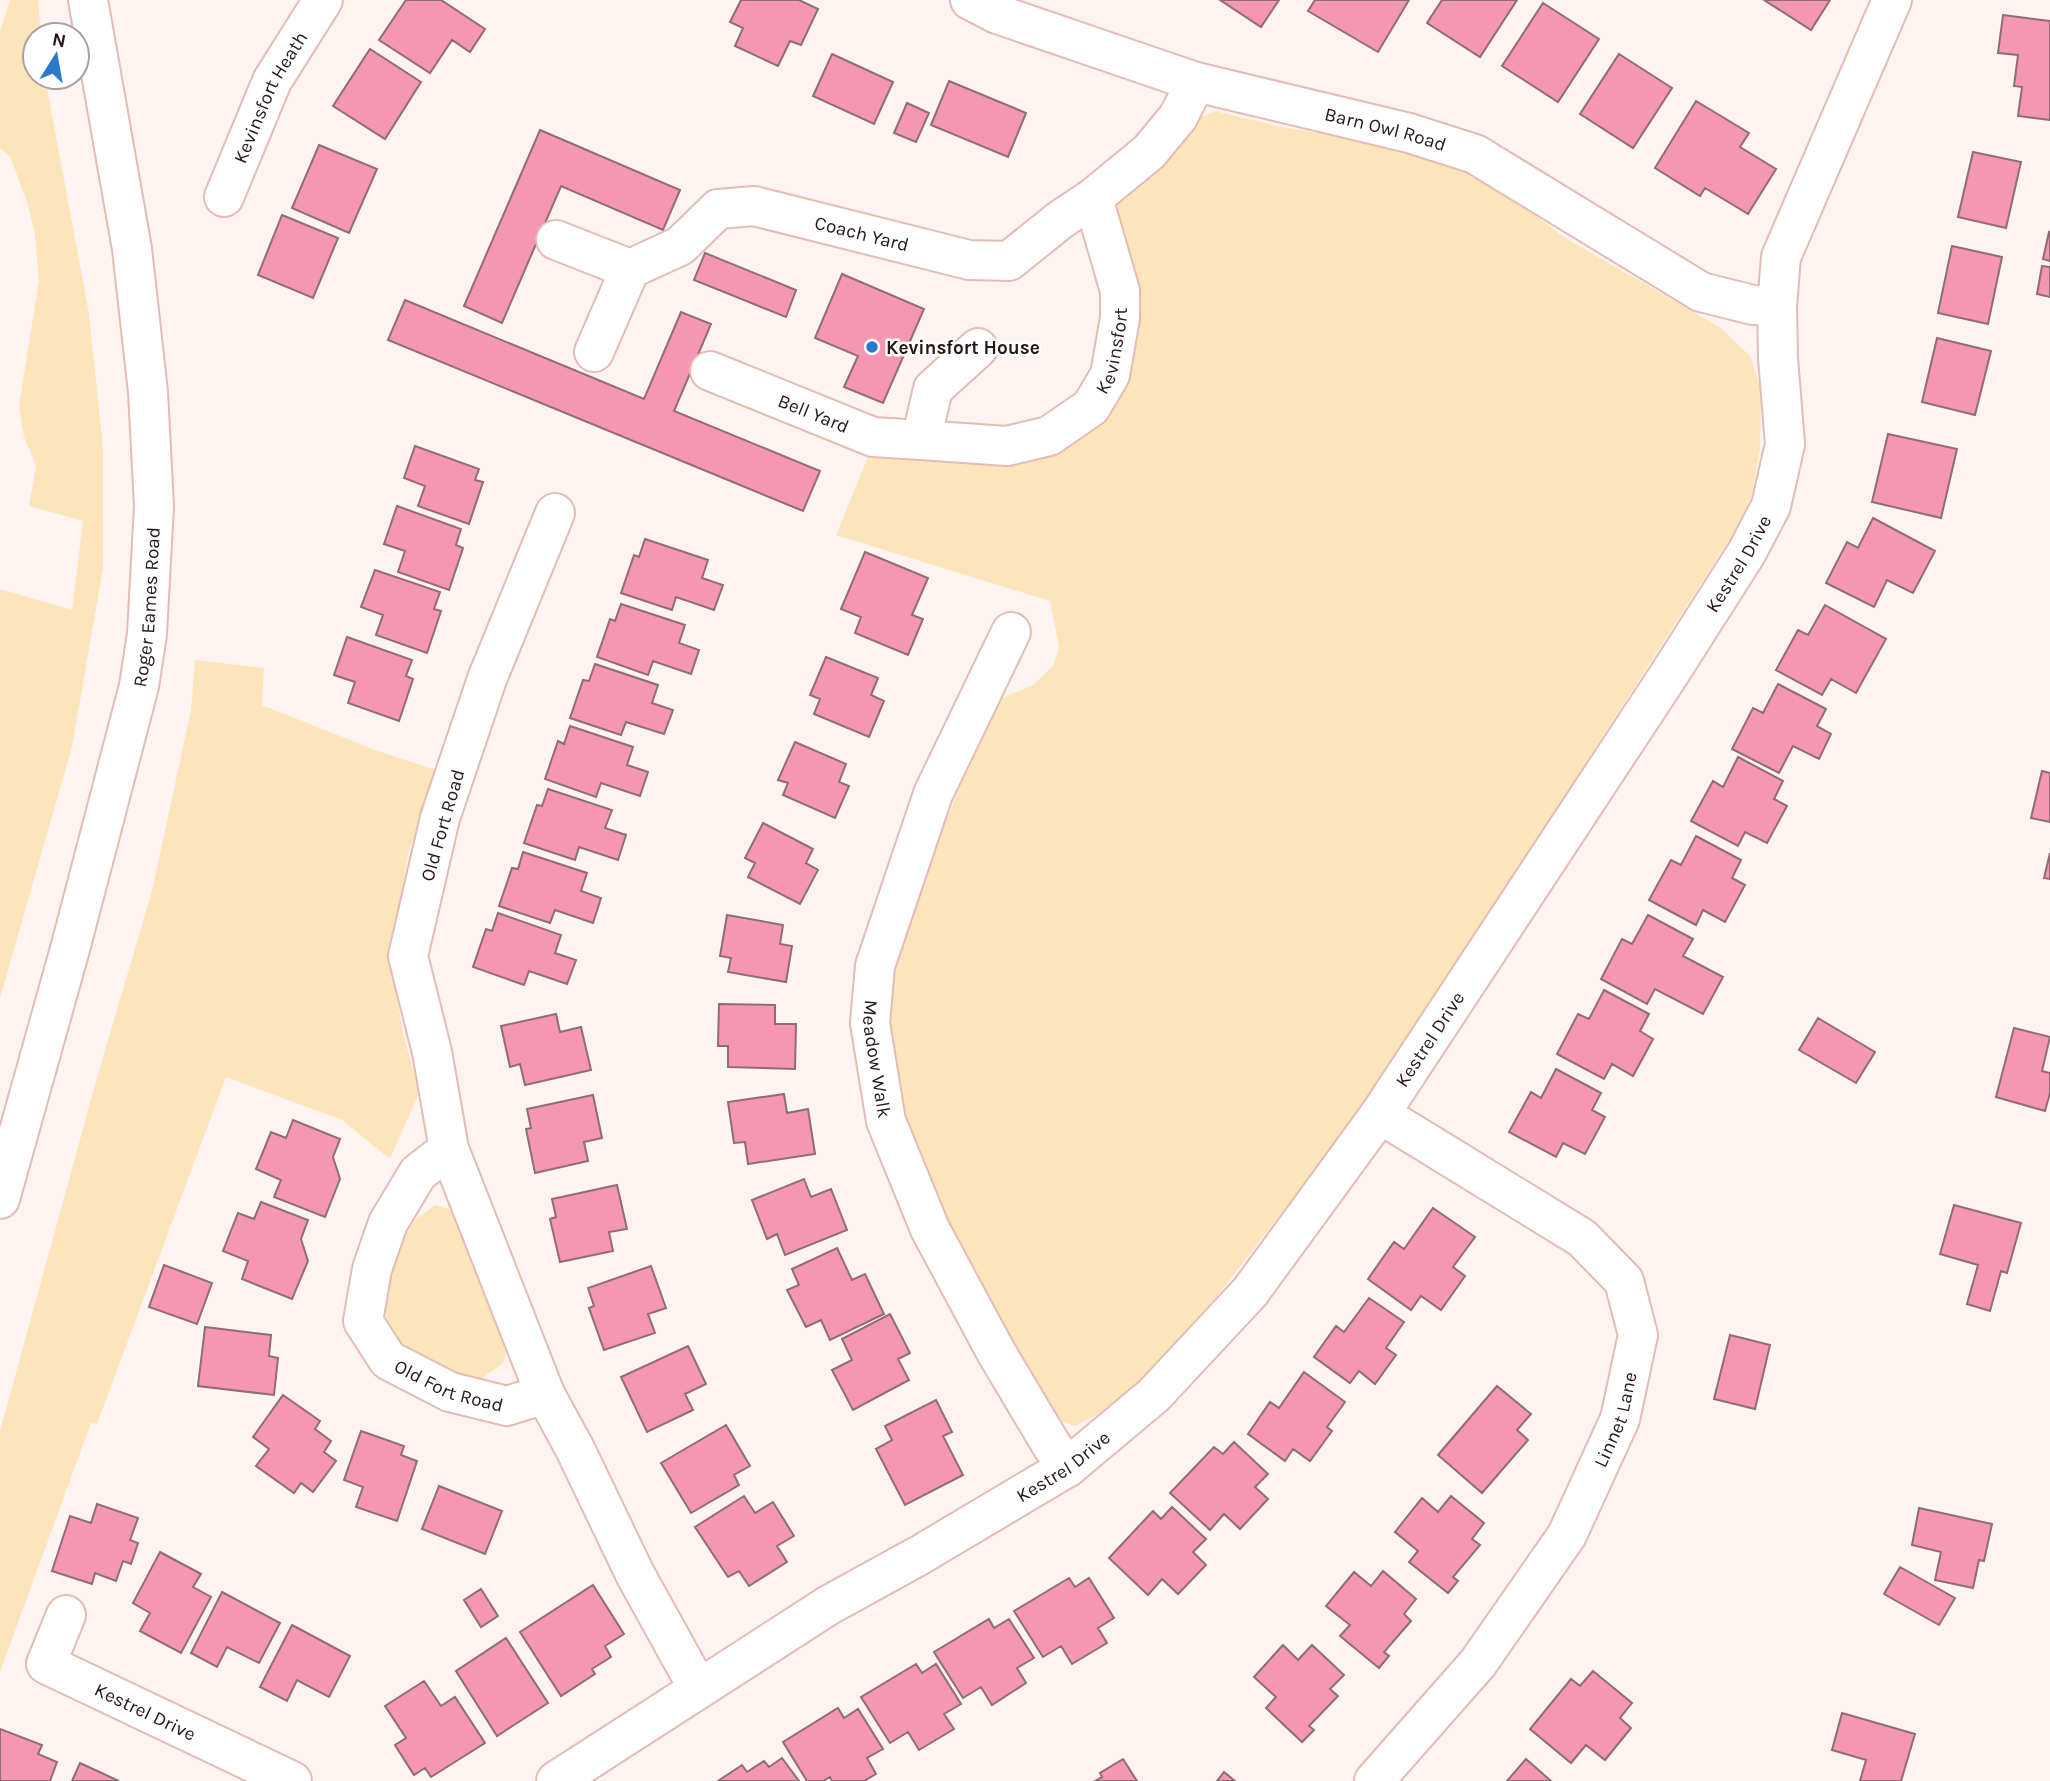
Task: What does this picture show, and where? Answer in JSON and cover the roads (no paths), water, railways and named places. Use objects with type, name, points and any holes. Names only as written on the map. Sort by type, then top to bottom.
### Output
[{"type":"street","name":"Roger Eames Road","points":[[0,1199],[70,949],[139,686],[146,634],[154,506],[148,392],[132,249],[88,0]]},
{"type":"street","name":"Kevinsfort Heath","points":[[224,197],[272,81],[323,0]]},
{"type":"street","name":"Barn Owl Road","points":[[970,0],[997,14],[1196,82],[1409,133],[1475,154],[1701,292],[1753,304],[1777,306]]},
{"type":"street","name":"Kestrel Drive","points":[[580,1775],[698,1688],[829,1605],[920,1555],[1068,1467],[1154,1395],[1250,1292],[1380,1114],[1670,673],[1747,552],[1771,506],[1785,444],[1778,358],[1777,306],[1781,257],[1892,0]]},
{"type":"street","points":[[1093,198],[1149,152],[1178,117],[1196,82]]},
{"type":"street","name":"Coach Yard","points":[[630,268],[680,246],[718,209],[754,206],[969,260],[1009,261],[1060,220],[1093,198]]},
{"type":"street","name":"Kevinsfort","points":[[921,440],[1007,446],[1049,436],[1091,407],[1110,375],[1120,304],[1120,291],[1093,198]]},
{"type":"street","points":[[556,240],[630,268],[594,352]]},
{"type":"street","points":[[921,440],[933,390],[978,348]]},
{"type":"street","name":"Bell Yard","points":[[710,371],[873,437],[921,440]]},
{"type":"street","name":"Old Fort Road","points":[[555,513],[487,679],[440,818],[408,956],[432,1052],[449,1149],[545,1394],[575,1449],[635,1574],[698,1688]]},
{"type":"street","name":"Meadow Walk","points":[[1011,632],[933,794],[875,966],[870,1023],[886,1121],[930,1229],[996,1352],[1052,1446],[1068,1467]]},
{"type":"street","name":"Linnet Lane","points":[[1374,1781],[1478,1663],[1567,1535],[1620,1419],[1638,1335],[1624,1281],[1582,1238],[1380,1114]]},
{"type":"street","name":"Old Fort Road","points":[[449,1149],[418,1173],[388,1223],[372,1269],[363,1321],[388,1360],[450,1392],[507,1406],[545,1394]]},
{"type":"street","name":"Kestrel Drive","points":[[66,1615],[46,1664],[292,1781]]},
{"type":"place","name":"Kevinsfort House","points":[[872,347]]}]
